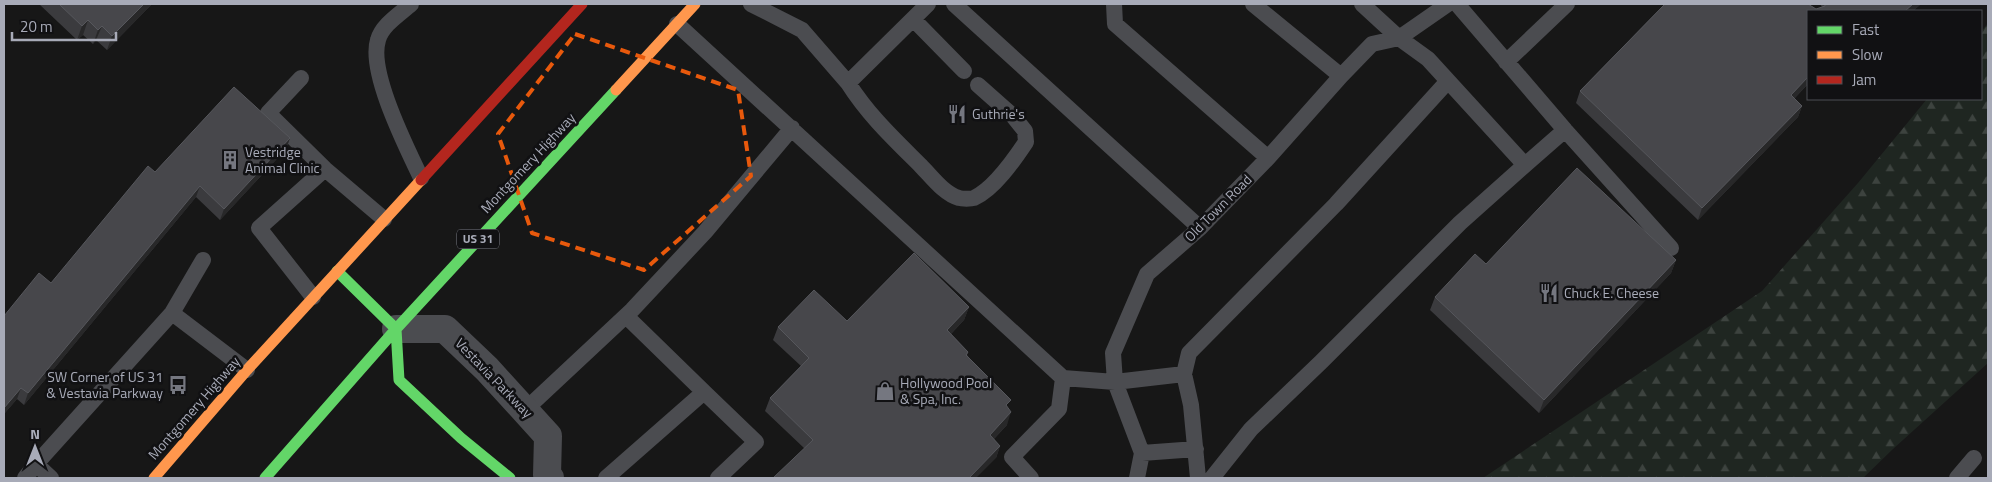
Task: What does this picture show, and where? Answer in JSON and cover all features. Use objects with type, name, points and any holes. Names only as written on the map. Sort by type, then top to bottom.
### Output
[{"type":"main road","name":"Montgomery Highway","points":[[154,478],[247,370],[582,4]]},
{"type":"main road","name":"Montgomery Highway","points":[[265,478],[396,329],[695,4]]},
{"type":"main road","points":[[337,271],[396,329],[400,380],[461,438],[510,478]]},
{"type":"street","name":"Vestavia Parkway","points":[[396,329],[445,329],[487,369],[548,436],[546,477]]},
{"type":"lane","points":[[411,4],[387,25],[378,40],[376,57],[391,113],[421,178]]},
{"type":"lane","points":[[751,4],[802,30],[848,83],[861,104],[883,130],[946,190],[959,198],[973,198],[991,186],[1026,142],[1024,131],[1013,116],[978,85]]},
{"type":"lane","points":[[848,83],[928,4]]},
{"type":"lane","points":[[954,4],[1200,228]]},
{"type":"lane","points":[[1114,4],[1115,24],[1268,158]]},
{"type":"lane","points":[[1253,4],[1341,76]]},
{"type":"lane","points":[[1362,4],[1399,38],[1428,59],[1525,165]]},
{"type":"lane","name":"Old Town Road","points":[[1142,453],[1115,382],[1113,353],[1147,274],[1200,228],[1268,158],[1372,44],[1399,38],[1448,4]]},
{"type":"lane","points":[[1457,4],[1564,130],[1671,248]]},
{"type":"lane","points":[[1506,62],[1567,4]]},
{"type":"lane","points":[[913,19],[964,71]]},
{"type":"lane","points":[[677,24],[1063,378],[1115,382],[1184,374]]},
{"type":"lane","points":[[301,78],[268,113],[325,169],[384,219]]},
{"type":"lane","points":[[1198,478],[1191,405],[1184,374],[1189,353],[1336,204],[1448,81]]},
{"type":"lane","points":[[525,410],[626,316],[704,232],[792,128]]},
{"type":"lane","points":[[1212,478],[1251,429],[1321,362],[1460,222],[1564,130]]},
{"type":"lane","points":[[314,297],[259,228],[325,169]]},
{"type":"lane","points":[[25,478],[172,313],[203,260]]},
{"type":"lane","points":[[172,313],[247,370]]},
{"type":"lane","points":[[626,316],[756,442],[718,478]]},
{"type":"lane","points":[[1031,478],[1012,457],[1059,409],[1063,378]]},
{"type":"lane","points":[[606,478],[704,392]]},
{"type":"lane","points":[[1137,478],[1142,453],[1196,448]]},
{"type":"lane","points":[[1958,478],[1974,458]]},
{"type":"lane","points":[[36,464],[51,478]]},
{"type":"highlighted area","points":[[575,34],[738,90],[751,176],[644,270],[532,233],[498,134]]},
{"type":"green space","points":[[1988,23],[1988,363],[1863,478],[1483,478],[1762,291],[1858,183],[1926,100],[1982,100],[1982,31]]},
{"type":"building","points":[[59,4],[144,4],[112,36],[102,26],[98,30],[88,20],[82,26]]},
{"type":"building","points":[[1665,4],[1808,4],[1816,9],[1825,6],[1825,4],[1913,4],[1906,10],[1807,10],[1807,78],[1791,95],[1802,106],[1702,208],[1580,91]]},
{"type":"building","points":[[234,87],[290,138],[224,209],[200,186],[28,393],[21,388],[4,408],[4,316],[39,273],[51,283],[148,166],[155,172]]},
{"type":"building","name":"Chuck E. Cheese","points":[[1577,168],[1676,260],[1544,400],[1435,297],[1475,254],[1486,264]]},
{"type":"building","name":"Hollywood Pool & Spa, Inc.","points":[[914,253],[969,307],[947,330],[968,352],[966,355],[1011,400],[1006,405],[1011,412],[990,435],[1000,446],[969,478],[773,478],[813,440],[770,398],[809,358],[778,327],[814,290],[847,321]]},
{"type":"traffic: fast","points":[[265,478],[396,329],[616,90]]},
{"type":"traffic: fast","points":[[337,271],[396,329],[399,380],[461,438],[510,478]]},
{"type":"traffic: slow","points":[[616,90],[695,4]]},
{"type":"traffic: slow","points":[[154,478],[247,370],[421,180]]},
{"type":"traffic: jam","points":[[421,180],[582,4]]},
{"type":"place","name":"Guthrie's","points":[[957,114]]},
{"type":"place","name":"Vestridge Animal Clinic","points":[[230,160]]},
{"type":"place","name":"Chuck E. Cheese","points":[[1549,293]]},
{"type":"place","name":"SW Corner of US 31 & Vestavia Parkway","points":[[178,385]]},
{"type":"place","name":"Hollywood Pool & Spa, Inc.","points":[[885,391]]}]
